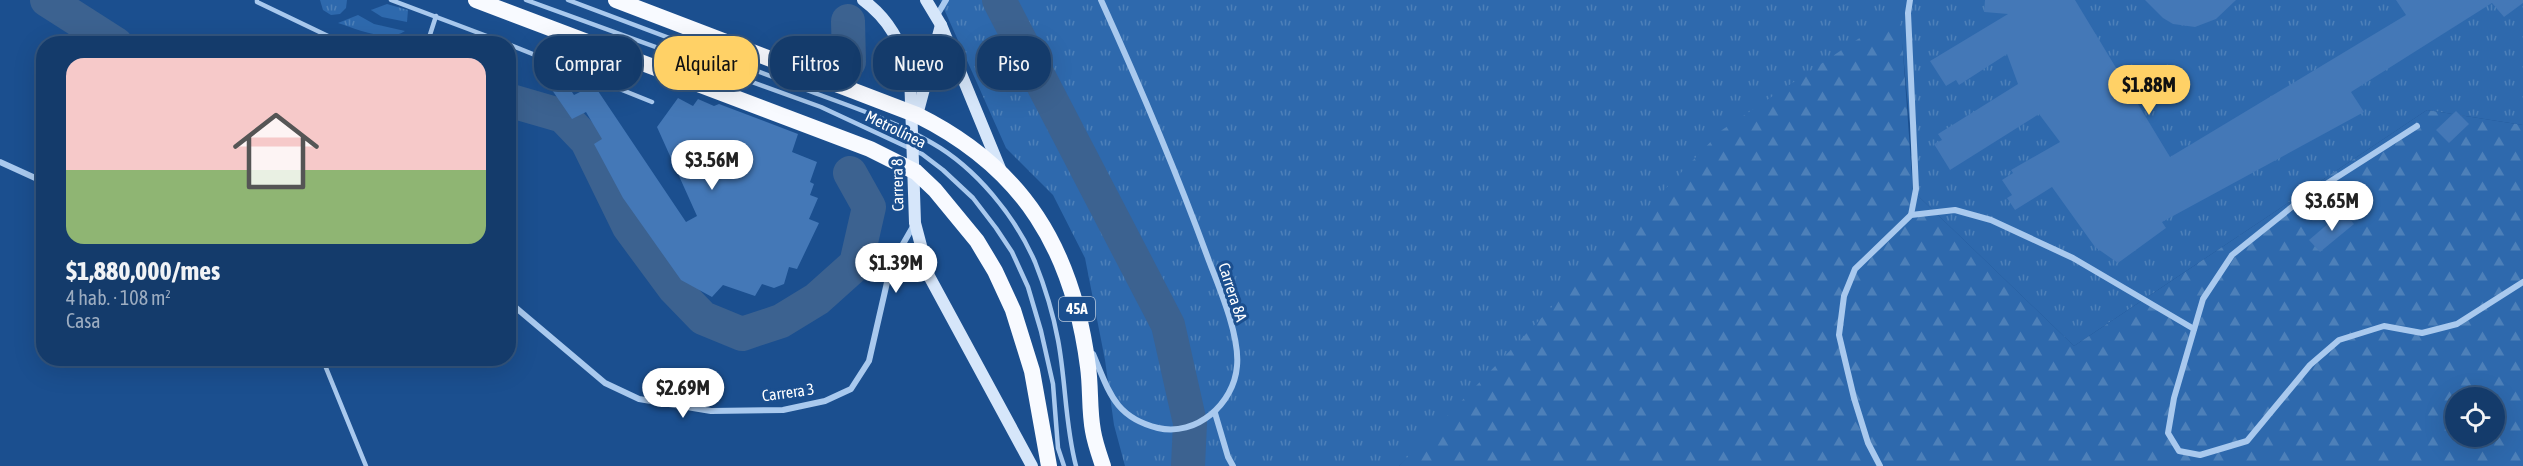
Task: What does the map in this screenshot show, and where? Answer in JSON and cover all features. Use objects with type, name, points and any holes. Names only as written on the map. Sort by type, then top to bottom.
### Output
[{"type":"highway","points":[[476,0],[870,149],[916,172],[935,190],[977,241],[995,271],[1013,310],[1032,371],[1049,466]]},
{"type":"highway","name":"45A","points":[[616,0],[917,115],[956,136],[1001,171],[1026,200],[1053,242],[1071,287],[1088,367],[1093,430],[1102,466]]},
{"type":"main road","name":"Carrera 8","points":[[863,0],[883,18],[895,34],[910,73],[915,223],[929,276],[1032,466]]},
{"type":"main road","points":[[917,115],[934,13]]},
{"type":"main road","points":[[934,13],[1001,171]]},
{"type":"street","points":[[934,13],[946,0]]},
{"type":"street","name":"Carrera 8A","points":[[1081,329],[1112,398],[1127,415],[1140,423],[1168,430],[1198,424],[1215,413],[1232,389],[1238,366],[1225,303],[1183,190],[1101,0]]},
{"type":"street","points":[[1880,466],[1868,443],[1857,410],[1839,335],[1844,296],[1855,268],[1911,215],[1916,189],[1908,13],[1910,0]]},
{"type":"street","points":[[2417,126],[2298,202],[2232,255],[2203,299],[2174,398],[2168,433],[2179,451],[2200,455],[2247,441],[2310,365],[2339,340],[2384,326],[2422,333],[2457,324],[2523,282]]},
{"type":"street","points":[[0,162],[36,178]]},
{"type":"street","points":[[1911,215],[1955,210],[1991,220],[2073,258],[2194,329]]},
{"type":"street","name":"Carrera 3","points":[[516,308],[605,383],[639,399],[711,411],[783,410],[825,401],[851,388],[869,362],[891,265],[915,223]]},
{"type":"street","points":[[1215,413],[1228,457],[1233,466]]},
{"type":"lane","points":[[256,0],[328,36]]},
{"type":"lane","points":[[392,0],[490,36]]},
{"type":"lane","name":"Metrolínea","points":[[526,0],[821,107],[922,154],[943,170],[973,198],[996,228],[1012,252],[1028,287],[1053,384],[1058,448],[1064,466]]},
{"type":"lane","name":"Metrolínea","points":[[568,0],[876,117],[933,143],[964,167],[987,190],[1022,237],[1048,297],[1058,341],[1071,446],[1076,466]]},
{"type":"lane","points":[[429,36],[435,16]]},
{"type":"lane","points":[[516,47],[652,102]]},
{"type":"lane","points":[[325,366],[366,466]]},
{"type":"green space","points":[[320,0],[347,0],[346,8],[340,14],[331,15],[323,10]]},
{"type":"green space","points":[[940,0],[2523,0],[2523,125],[2427,110],[2074,346],[1913,191],[1910,126],[1899,12],[1399,466],[1125,466],[1114,425],[1105,360],[1085,258],[1053,195],[1006,148],[980,90],[1051,90],[1051,36],[977,36],[977,83],[965,56],[965,36],[956,36]]},
{"type":"green space","points":[[387,4],[408,10],[407,22],[382,17],[371,10]]},
{"type":"green space","points":[[1900,11],[1913,191],[2074,346],[2427,110],[2523,125],[2523,466],[1399,466],[1722,130]]},
{"type":"green space","points":[[358,15],[374,24],[405,31],[390,36],[381,35],[338,23]]},
{"type":"building","points":[[1985,0],[2075,0],[2170,157],[2406,15],[2396,0],[2523,0],[2523,3],[2504,17],[2492,3],[2351,92],[2364,112],[2162,222],[2166,228],[2118,263],[2095,247],[2052,187],[2015,210],[2007,198],[2012,195],[2002,180],[2013,173],[2011,170],[2060,142],[2039,114],[1950,170],[1934,144],[1942,140],[1938,134],[2018,84],[2007,54],[1959,85],[1956,80],[1946,86],[1930,61],[2008,14],[1984,12]]},
{"type":"building","points":[[2145,0],[2236,0],[2216,19],[2195,27],[2173,24],[2163,18]]},
{"type":"building","points":[[552,90],[571,90],[574,95],[584,90],[597,90],[686,222],[697,216],[657,127],[678,98],[693,106],[698,99],[714,106],[719,104],[798,134],[792,152],[817,162],[810,182],[814,184],[810,195],[818,198],[809,219],[819,223],[797,269],[789,267],[784,284],[774,288],[762,284],[755,296],[723,285],[712,297],[681,280],[623,198],[594,144],[602,139],[586,112],[572,119]]},
{"type":"building","points":[[2456,111],[2469,124],[2449,143],[2436,130]]},
{"type":"building","points":[[2343,211],[2354,224],[2320,252],[2309,240]]},
{"type":"waterway","points":[[47,0],[103,36]]},
{"type":"waterway","points":[[999,0],[1168,325],[1190,423],[1188,466]]},
{"type":"waterway","points":[[848,21],[848,36]]},
{"type":"waterway","points":[[516,102],[563,116],[587,141],[629,227],[674,288],[703,318],[742,334],[781,321],[817,299],[856,264],[869,207],[850,173]]}]
